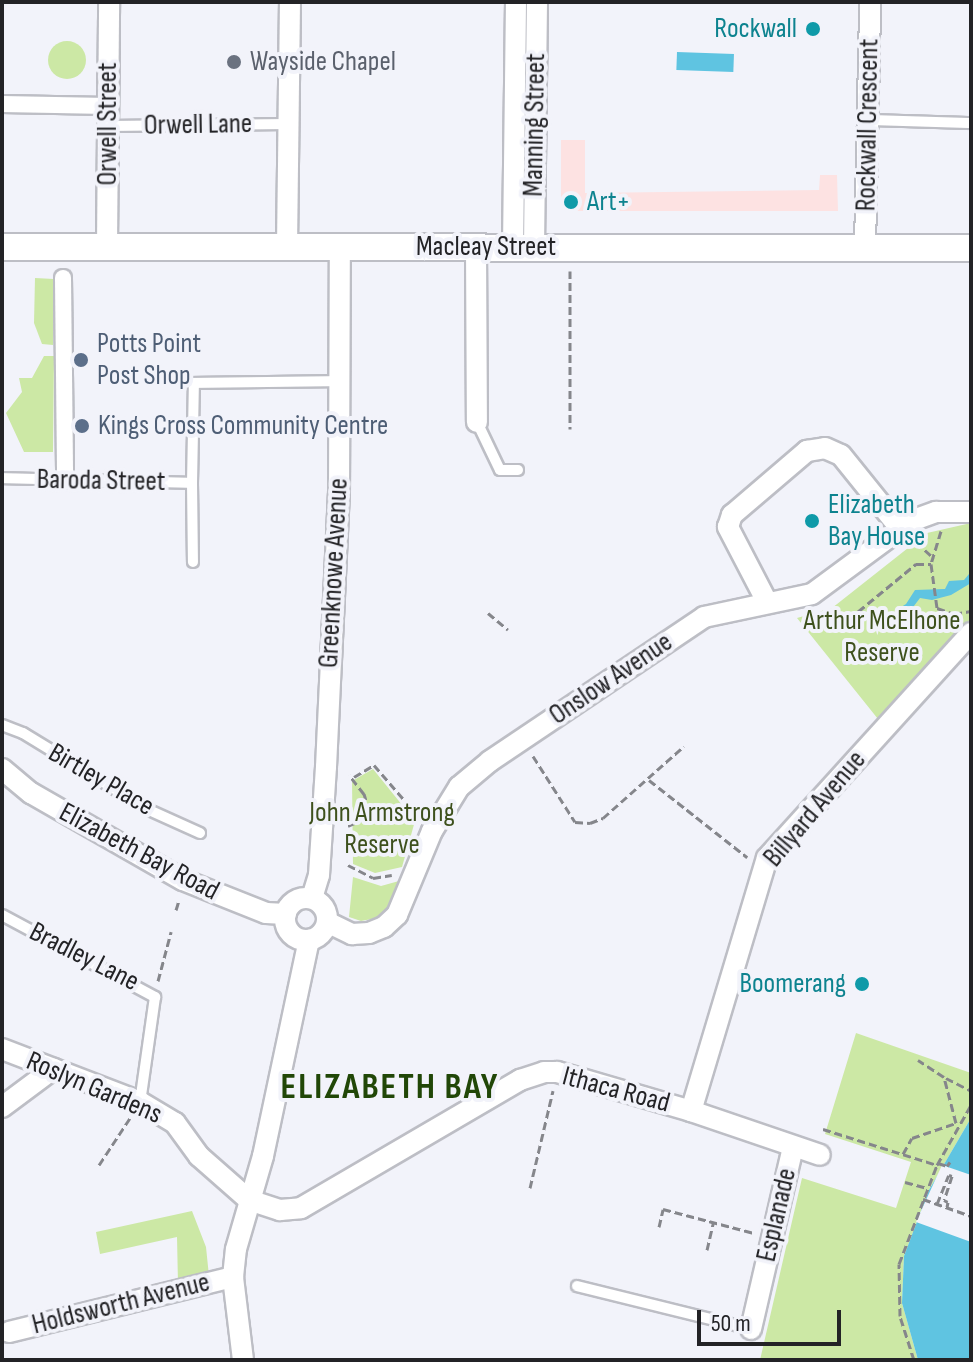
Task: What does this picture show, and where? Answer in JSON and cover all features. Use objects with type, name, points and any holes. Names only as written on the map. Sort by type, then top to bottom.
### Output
[{"type":"street","name":"Orwell Street","points":[[107,246],[109,2]]},
{"type":"street","points":[[287,247],[290,2]]},
{"type":"street","name":"Manning Street","points":[[516,2],[524,247]]},
{"type":"street","name":"Manning Street","points":[[524,247],[537,2]]},
{"type":"street","name":"Rockwall Crescent","points":[[865,248],[870,2]]},
{"type":"street","points":[[2,104],[108,116]]},
{"type":"street","name":"Macleay Street","points":[[2,247],[971,248]]},
{"type":"street","name":"Greenknowe Avenue","points":[[312,898],[319,875],[326,767],[341,381],[340,247]]},
{"type":"street","points":[[476,247],[477,422]]},
{"type":"street","points":[[63,278],[65,480]]},
{"type":"street","points":[[767,602],[728,527],[732,515],[807,451],[825,448],[841,455],[900,528]]},
{"type":"street","name":"Onslow Avenue","points":[[327,922],[352,934],[369,933],[384,927],[397,915],[432,831],[459,787],[523,739],[704,617],[812,594],[900,528],[936,512],[971,512]]},
{"type":"street","name":"Billyard Avenue","points":[[691,1111],[767,858],[971,633]]},
{"type":"street","name":"Elizabeth Bay Road","points":[[2,769],[31,793],[183,880],[266,913],[286,914]]},
{"type":"street","points":[[312,898],[324,907],[327,922],[321,934],[309,940],[291,933],[286,914],[299,899],[312,898]]},
{"type":"street","points":[[243,1360],[233,1277],[286,1056],[309,940]]},
{"type":"street","name":"Roslyn Gardens","points":[[2,1049],[140,1102],[175,1123],[199,1156],[249,1200]]},
{"type":"street","points":[[2,1107],[53,1069]]},
{"type":"street","name":"Ithaca Road","points":[[249,1200],[280,1210],[301,1208],[533,1074],[557,1072],[691,1111],[820,1155]]},
{"type":"street","name":"Esplanade","points":[[751,1329],[793,1147]]},
{"type":"street","name":"Holdsworth Avenue","points":[[9,1332],[233,1277]]},
{"type":"lane","name":"Orwell Lane","points":[[108,116],[288,124]]},
{"type":"lane","points":[[868,120],[971,123]]},
{"type":"lane","name":"Baroda Street","points":[[2,478],[192,483],[194,383],[341,381]]},
{"type":"lane","points":[[477,422],[500,470],[518,470]]},
{"type":"lane","points":[[192,483],[193,562]]},
{"type":"lane","name":"Birtley Place","points":[[2,725],[23,733],[149,810],[200,833]]},
{"type":"lane","name":"Bradley Lane","points":[[2,915],[155,997],[140,1102]]},
{"type":"lane","points":[[577,1286],[751,1329]]},
{"type":"path","points":[[570,271],[570,429]]},
{"type":"path","points":[[947,512],[931,564],[936,602],[941,610],[954,614],[970,610]]},
{"type":"path","points":[[923,549],[934,558]]},
{"type":"path","points":[[849,619],[916,564],[931,564]]},
{"type":"path","points":[[488,613],[508,630]]},
{"type":"path","points":[[523,739],[575,822],[590,823],[603,818],[684,746]]},
{"type":"path","points":[[348,826],[366,818],[369,811],[351,776],[374,765],[414,812]]},
{"type":"path","points":[[647,779],[749,859]]},
{"type":"path","points":[[348,865],[373,878],[385,878],[421,859]]},
{"type":"path","points":[[176,910],[179,900]]},
{"type":"path","points":[[159,978],[171,932]]},
{"type":"path","points":[[918,1060],[971,1091]]},
{"type":"path","points":[[944,1077],[958,1124]]},
{"type":"path","points":[[530,1188],[552,1099]]},
{"type":"path","points":[[99,1165],[140,1102]]},
{"type":"path","points":[[914,1360],[900,1316],[899,1264],[927,1188],[958,1124],[971,1105]]},
{"type":"path","points":[[903,1154],[912,1138],[958,1124]]},
{"type":"path","points":[[823,1129],[938,1164],[947,1166],[950,1162]]},
{"type":"path","points":[[542,1139],[547,1140]]},
{"type":"path","points":[[937,1204],[949,1175],[953,1177],[944,1200],[948,1202],[947,1207]]},
{"type":"path","points":[[905,1182],[927,1188]]},
{"type":"path","points":[[923,1199],[971,1216]]},
{"type":"path","points":[[659,1227],[663,1209],[751,1232]]},
{"type":"path","points":[[707,1250],[713,1223]]},
{"type":"shaded area","points":[[561,140],[585,140],[585,193],[819,190],[820,175],[837,175],[838,211],[570,211],[561,199]]},
{"type":"green space","points":[[67,41],[80,47],[86,60],[80,73],[67,79],[54,73],[48,60],[54,47]]},
{"type":"green space","points":[[35,278],[54,279],[53,345],[42,344],[34,323]]},
{"type":"green space","points":[[44,356],[54,356],[53,452],[24,452],[6,413],[22,392],[19,378],[32,378]]},
{"type":"green space","name":"Arthur McElhone Reserve","points":[[971,523],[971,620],[878,719],[797,618],[832,608],[927,533]]},
{"type":"green space","name":"John Armstrong Reserve","points":[[373,769],[415,821],[402,867],[375,873],[353,864],[352,781]]},
{"type":"green space","points":[[353,877],[381,886],[399,881],[388,907],[377,918],[361,921],[349,917]]},
{"type":"green space","points":[[856,1033],[971,1073],[971,1118],[929,1190],[904,1256],[902,1303],[918,1360],[760,1360],[802,1178],[896,1208],[911,1162],[825,1134]]},
{"type":"green space","points":[[192,1211],[206,1247],[209,1276],[178,1284],[177,1237],[100,1254],[96,1232]]},
{"type":"water","points":[[677,52],[734,54],[733,72],[676,70]]},
{"type":"water","points":[[969,574],[971,583],[951,595],[932,600],[920,598],[901,623],[894,622],[898,609],[906,604],[915,590],[945,589],[949,581],[964,580]]},
{"type":"water","points":[[971,1118],[971,1360],[918,1360],[902,1303],[904,1256],[929,1190]]},
{"type":"pier","points":[[942,1165],[971,1175],[971,1242],[916,1222]]},
{"type":"place","name":"Rockwall","points":[[813,29]]},
{"type":"place","name":"Wayside Chapel","points":[[234,62]]},
{"type":"place","name":"Art+","points":[[571,202]]},
{"type":"place","name":"Potts Point Post Shop","points":[[81,360]]},
{"type":"place","name":"Kings Cross Community Centre","points":[[82,426]]},
{"type":"place","name":"Elizabeth Bay House","points":[[812,521]]},
{"type":"place","name":"Boomerang","points":[[862,984]]},
{"type":"district","name":"ELIZABETH BAY","points":[[390,1088]]}]
